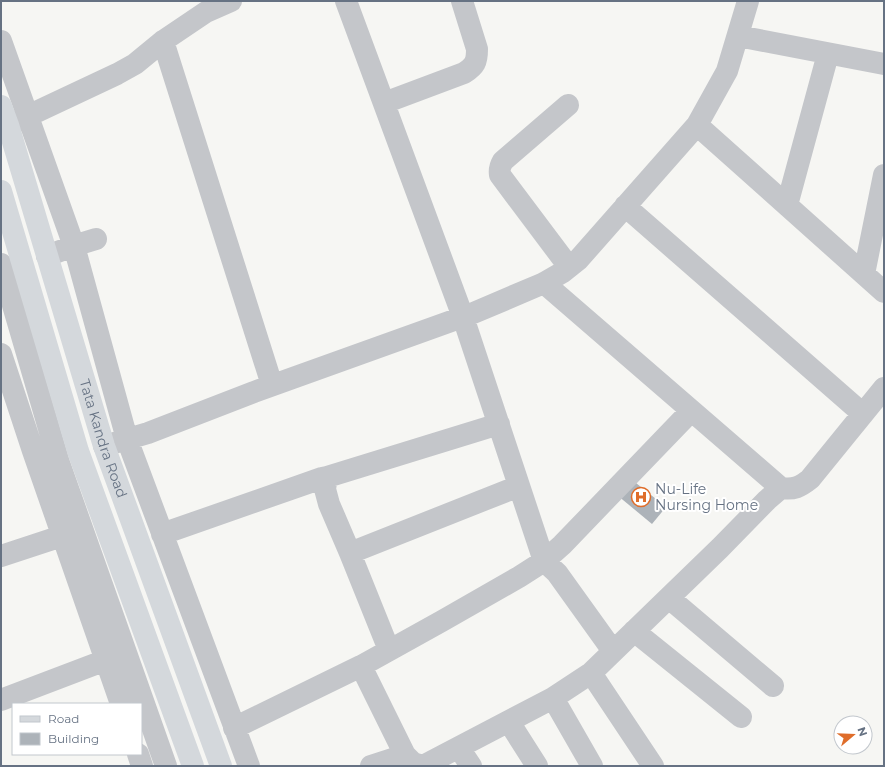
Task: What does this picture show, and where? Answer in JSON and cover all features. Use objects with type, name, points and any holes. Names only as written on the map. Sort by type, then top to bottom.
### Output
[{"type":"main road","name":"Tata Kandra Road","points":[[9,119],[47,256],[104,446],[222,766]]},
{"type":"main road","name":"Tata Kandra Road","points":[[1,191],[78,451],[193,766]]},
{"type":"street","points":[[9,119],[117,74],[135,64],[164,41],[206,12],[231,1]]},
{"type":"street","points":[[346,1],[463,317],[544,561],[557,573],[613,651]]},
{"type":"street","points":[[384,104],[464,73],[475,64],[477,49],[462,1]]},
{"type":"street","points":[[104,446],[148,432],[272,385],[463,317],[544,283],[564,272],[578,260],[697,125],[727,71],[748,1]]},
{"type":"street","points":[[738,36],[884,64]]},
{"type":"street","points":[[1,41],[9,119],[73,246],[127,439],[249,766]]},
{"type":"street","points":[[164,41],[272,385]]},
{"type":"street","points":[[787,205],[828,54]]},
{"type":"street","points":[[568,105],[503,161],[499,169],[500,175],[569,267]]},
{"type":"street","points":[[697,125],[884,292]]},
{"type":"street","points":[[864,274],[884,175]]},
{"type":"street","points":[[625,206],[863,414]]},
{"type":"street","points":[[47,256],[96,239]]},
{"type":"street","points":[[1,264],[59,463],[72,532],[106,660],[121,703]]},
{"type":"street","points":[[544,283],[781,488],[791,490],[802,486],[810,479],[863,414],[882,395]]},
{"type":"street","points":[[1,354],[9,401],[72,532],[141,703]]},
{"type":"street","points":[[234,728],[361,666],[519,577],[544,561],[562,545],[691,411]]},
{"type":"street","points":[[162,534],[322,478],[499,424]]},
{"type":"street","points":[[328,477],[325,489],[329,504],[389,650]]},
{"type":"street","points":[[350,553],[519,486]]},
{"type":"street","points":[[361,666],[405,755],[413,763],[423,766],[553,698],[591,673],[720,548],[766,500],[781,488]]},
{"type":"street","points":[[1,556],[72,532]]},
{"type":"street","points":[[669,598],[773,686]]},
{"type":"street","points":[[634,631],[741,717]]},
{"type":"street","points":[[1,700],[106,660]]},
{"type":"street","points":[[591,673],[652,766]]},
{"type":"street","points":[[553,698],[592,766]]},
{"type":"street","points":[[142,706],[166,766]]},
{"type":"street","points":[[509,722],[537,766]]},
{"type":"street","points":[[459,748],[470,766]]},
{"type":"street","points":[[138,755],[142,766]]},
{"type":"street","points":[[371,766],[405,755]]},
{"type":"building","points":[[631,479],[666,507],[652,524],[617,495]]},
{"type":"place","name":"Nu-Life Nursing Home","points":[[641,497]]}]
